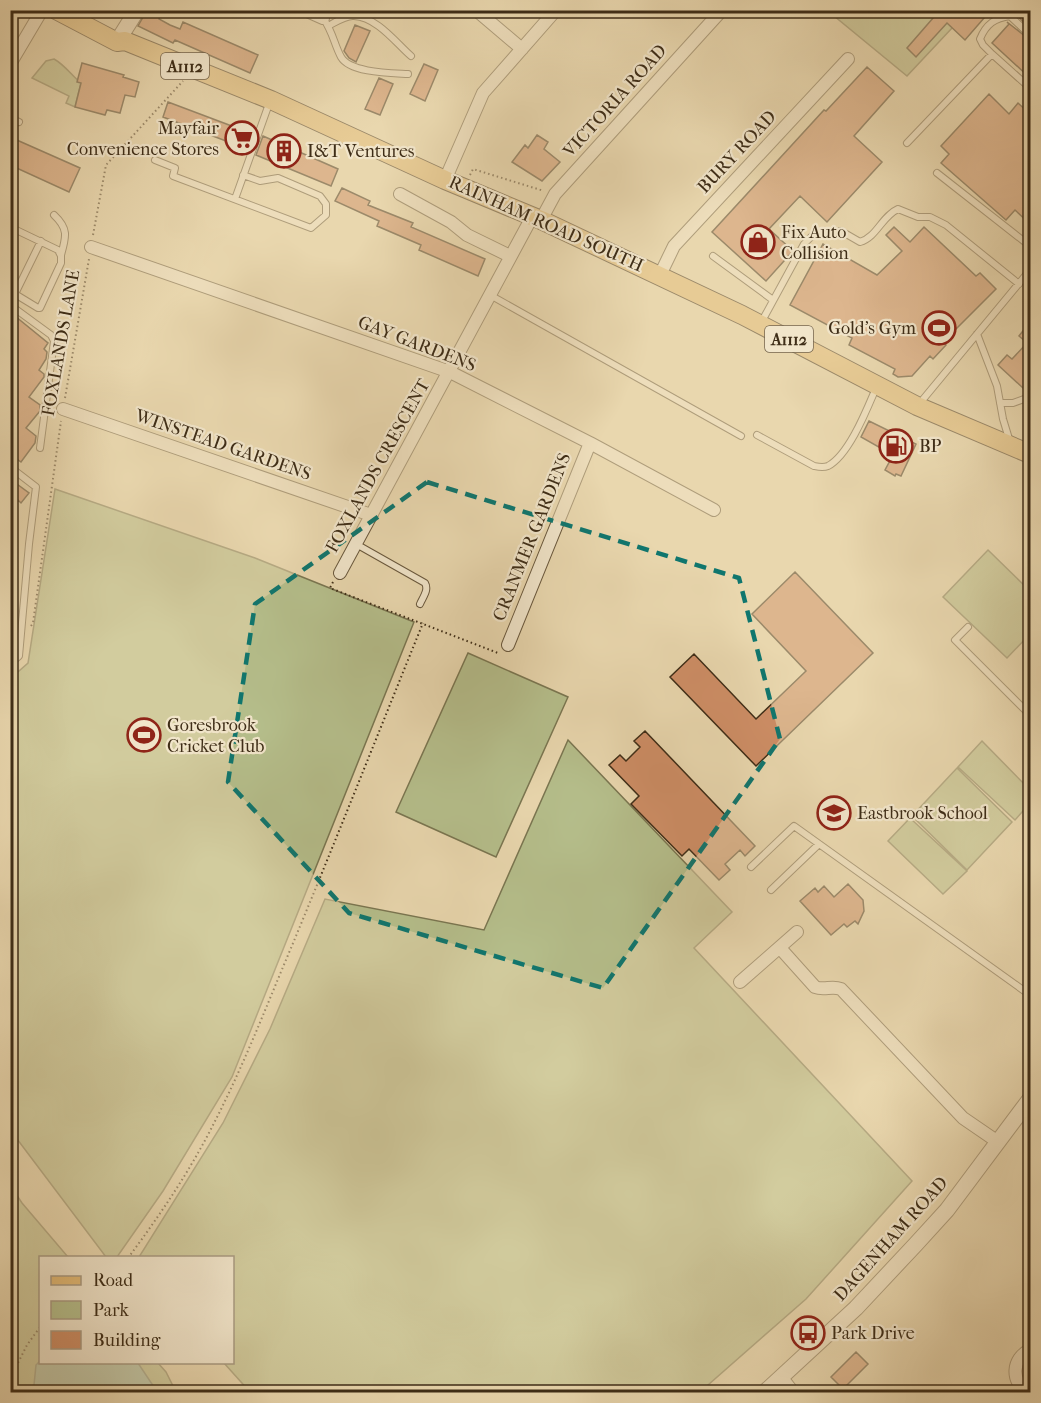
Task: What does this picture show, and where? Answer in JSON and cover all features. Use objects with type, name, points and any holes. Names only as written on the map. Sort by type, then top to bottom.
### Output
[{"type":"main road","name":"RAINHAM ROAD SOUTH","points":[[56,10],[117,42],[125,41],[271,100],[445,180],[536,218],[660,275],[917,406],[1030,454]]},
{"type":"street","points":[[10,64],[42,10]]},
{"type":"street","points":[[117,42],[137,10]]},
{"type":"street","points":[[305,10],[326,22]]},
{"type":"street","points":[[476,10],[522,49]]},
{"type":"street","points":[[445,180],[483,93],[556,10]]},
{"type":"street","name":"VICTORIA ROAD","points":[[536,218],[555,194],[722,10]]},
{"type":"street","name":"BURY ROAD","points":[[660,275],[674,246],[848,59]]},
{"type":"street","points":[[400,194],[452,222],[467,235],[510,256]]},
{"type":"street","name":"FOXLANDS CRESCENT","points":[[340,573],[450,372],[510,256],[536,218]]},
{"type":"street","name":"GAY GARDENS","points":[[91,248],[450,372],[590,443],[714,510]]},
{"type":"street","name":"WINSTEAD GARDENS","points":[[63,409],[371,515]]},
{"type":"street","name":"CRANMER GARDENS","points":[[508,645],[590,443]]},
{"type":"street","points":[[740,982],[797,932]]},
{"type":"street","points":[[780,948],[815,987],[822,990],[833,986],[841,989],[963,1118],[998,1142]]},
{"type":"street","name":"DAGENHAM ROAD","points":[[765,1392],[855,1308],[947,1210],[1030,1099]]},
{"type":"street","points":[[1020,1391],[1015,1373],[1016,1364],[1021,1356],[1030,1350]]},
{"type":"street","points":[[782,1378],[793,1392]]},
{"type":"lane","points":[[408,74],[359,69],[344,62],[326,22],[354,15],[367,19],[377,25],[411,56]]},
{"type":"lane","points":[[1030,35],[1010,16],[999,18],[988,25],[980,39],[992,54],[1030,88]]},
{"type":"lane","points":[[907,143],[992,54]]},
{"type":"lane","points":[[235,199],[271,100]]},
{"type":"lane","points":[[10,118],[19,122]]},
{"type":"lane","points":[[155,160],[175,168],[173,176],[311,228],[326,215],[326,204],[320,196],[278,178],[260,181],[243,175]]},
{"type":"lane","points":[[937,173],[1030,246]]},
{"type":"lane","points":[[760,325],[804,244],[813,235],[841,231],[860,242],[868,239],[892,212],[898,209],[918,217],[930,217],[946,225],[1019,284]]},
{"type":"lane","points":[[41,241],[13,292],[38,308],[61,262],[66,237],[63,224],[54,215]]},
{"type":"lane","points":[[10,227],[58,250],[61,256]]},
{"type":"lane","points":[[713,256],[773,300]]},
{"type":"lane","points":[[917,406],[1030,270]]},
{"type":"lane","points":[[490,295],[741,436]]},
{"type":"lane","points":[[10,305],[51,335],[54,341],[40,448]]},
{"type":"lane","points":[[977,334],[998,386],[1000,403],[1012,446]]},
{"type":"lane","points":[[757,435],[814,466],[828,466],[844,450],[878,385]]},
{"type":"lane","points":[[1000,403],[1030,399]]},
{"type":"lane","points":[[10,467],[36,487],[19,656],[10,664]]},
{"type":"lane","points":[[356,544],[425,582],[426,591],[420,604]]},
{"type":"lane","points":[[968,627],[955,640],[1030,715]]},
{"type":"lane","points":[[751,867],[794,826],[1030,995]]},
{"type":"lane","points":[[771,890],[819,844]]},
{"type":"path","name":"FOXLANDS LANE","points":[[21,634],[33,623],[63,409],[106,165],[194,70]]},
{"type":"path","points":[[463,187],[473,169],[555,194]]},
{"type":"path","points":[[340,573],[330,588],[504,655],[508,645]]},
{"type":"path","points":[[129,1256],[156,1221],[181,1181],[214,1125],[236,1078],[423,623]]},
{"type":"path","points":[[10,1379],[27,1345],[39,1328]]},
{"type":"highlighted area","points":[[427,482],[739,578],[780,739],[603,988],[349,913],[228,782],[255,604]]},
{"type":"green space","points":[[828,11],[968,11],[907,76]]},
{"type":"green space","points":[[54,59],[81,83],[75,107],[66,103],[69,96],[32,78],[46,61]]},
{"type":"green space","points":[[55,489],[255,558],[414,622],[232,1077],[163,1191],[118,1256],[105,1256],[11,1131],[11,678],[28,663]]},
{"type":"green space","points":[[988,550],[1030,591],[1030,634],[1007,658],[943,597]]},
{"type":"green space","points":[[468,653],[568,697],[496,857],[396,812]]},
{"type":"green space","points":[[568,740],[732,912],[694,948],[912,1181],[806,1299],[700,1392],[250,1392],[225,1364],[234,1364],[234,1256],[140,1256],[223,1123],[270,1029],[325,899],[484,930]]},
{"type":"green space","points":[[982,741],[1030,790],[1030,803],[1015,820],[958,767]]},
{"type":"green space","points":[[957,768],[1012,822],[967,870],[912,816]]},
{"type":"green space","points":[[910,818],[967,871],[943,894],[888,841]]},
{"type":"green space","points":[[10,1185],[22,1203],[67,1256],[39,1256],[39,1364],[159,1364],[166,1372],[176,1392],[11,1392]]},
{"type":"shaded area","points":[[39,1362],[39,1364],[139,1364],[154,1387],[154,1392],[37,1392],[34,1385],[36,1365]]},
{"type":"building","points":[[147,10],[163,10],[159,19],[170,25],[180,29],[183,22],[258,55],[250,73],[175,40],[173,43],[138,26]]},
{"type":"building","points":[[940,10],[991,10],[965,40],[947,23],[916,57],[907,48]]},
{"type":"building","points":[[994,10],[1030,10],[1030,28],[1012,11],[998,14]]},
{"type":"building","points":[[1007,22],[1030,40],[1030,78],[992,43],[1009,24]]},
{"type":"building","points":[[355,25],[370,31],[356,62],[344,51]]},
{"type":"building","points":[[82,63],[124,75],[123,77],[139,82],[135,97],[125,95],[120,113],[107,110],[105,115],[75,107],[81,83],[77,82]]},
{"type":"building","points":[[424,64],[438,70],[425,101],[410,94]]},
{"type":"building","points":[[867,67],[894,91],[854,136],[882,162],[827,222],[800,196],[769,229],[793,251],[766,281],[712,232],[824,110],[826,111]]},
{"type":"building","points":[[379,78],[393,84],[380,115],[365,109]]},
{"type":"building","points":[[989,94],[1009,114],[1018,103],[1030,114],[1030,224],[1015,210],[1006,220],[941,163],[949,154],[941,146]]},
{"type":"building","points":[[168,102],[253,134],[247,149],[163,117]]},
{"type":"building","points":[[537,135],[548,142],[544,149],[560,162],[542,181],[512,162],[525,145],[528,148]]},
{"type":"building","points":[[263,136],[338,169],[331,186],[256,155]]},
{"type":"building","points":[[10,137],[80,168],[69,192],[10,165]]},
{"type":"building","points":[[342,188],[370,201],[368,205],[413,223],[411,227],[485,259],[478,276],[419,250],[421,245],[377,226],[379,221],[335,201]]},
{"type":"building","points":[[894,227],[910,242],[924,227],[976,276],[980,273],[996,289],[943,342],[946,345],[933,359],[930,356],[912,376],[898,377],[893,374],[895,369],[849,345],[852,338],[790,305],[823,244],[877,275],[902,251],[886,235]]},
{"type":"building","points":[[10,312],[48,343],[44,349],[47,352],[46,359],[39,370],[44,377],[29,397],[40,405],[40,411],[26,428],[36,436],[35,443],[21,462],[10,454]]},
{"type":"building","points":[[1030,322],[1030,380],[1023,388],[998,365],[1007,355],[1012,359],[1027,343],[1019,336]]},
{"type":"building","points":[[869,421],[916,444],[901,476],[896,474],[895,476],[885,470],[893,455],[861,437]]},
{"type":"building","points":[[10,479],[29,493],[21,503],[18,500],[10,510]]},
{"type":"building","points":[[795,572],[873,653],[756,766],[670,677],[694,654],[756,719],[806,671],[752,614]]},
{"type":"building","points":[[645,731],[755,846],[745,856],[740,850],[725,864],[730,870],[719,880],[689,849],[682,856],[631,804],[639,796],[609,765],[620,755],[626,761],[640,747],[634,741]]},
{"type":"building","points":[[848,884],[863,900],[864,911],[858,924],[855,921],[847,927],[844,924],[831,935],[800,901],[815,888],[818,892],[824,886],[834,897]]},
{"type":"building","points":[[856,1352],[868,1364],[843,1389],[831,1377]]},
{"type":"place","name":"Mayfair Convenience Stores","points":[[242,138]]},
{"type":"place","name":"I&T Ventures","points":[[284,151]]},
{"type":"place","name":"Fix Auto Collision","points":[[758,242]]},
{"type":"place","name":"Gold's Gym","points":[[939,328]]},
{"type":"place","name":"BP","points":[[896,446]]},
{"type":"place","name":"Goresbrook Cricket Club","points":[[144,735]]},
{"type":"place","name":"Eastbrook School","points":[[834,813]]},
{"type":"place","name":"Park Drive","points":[[808,1333]]}]
